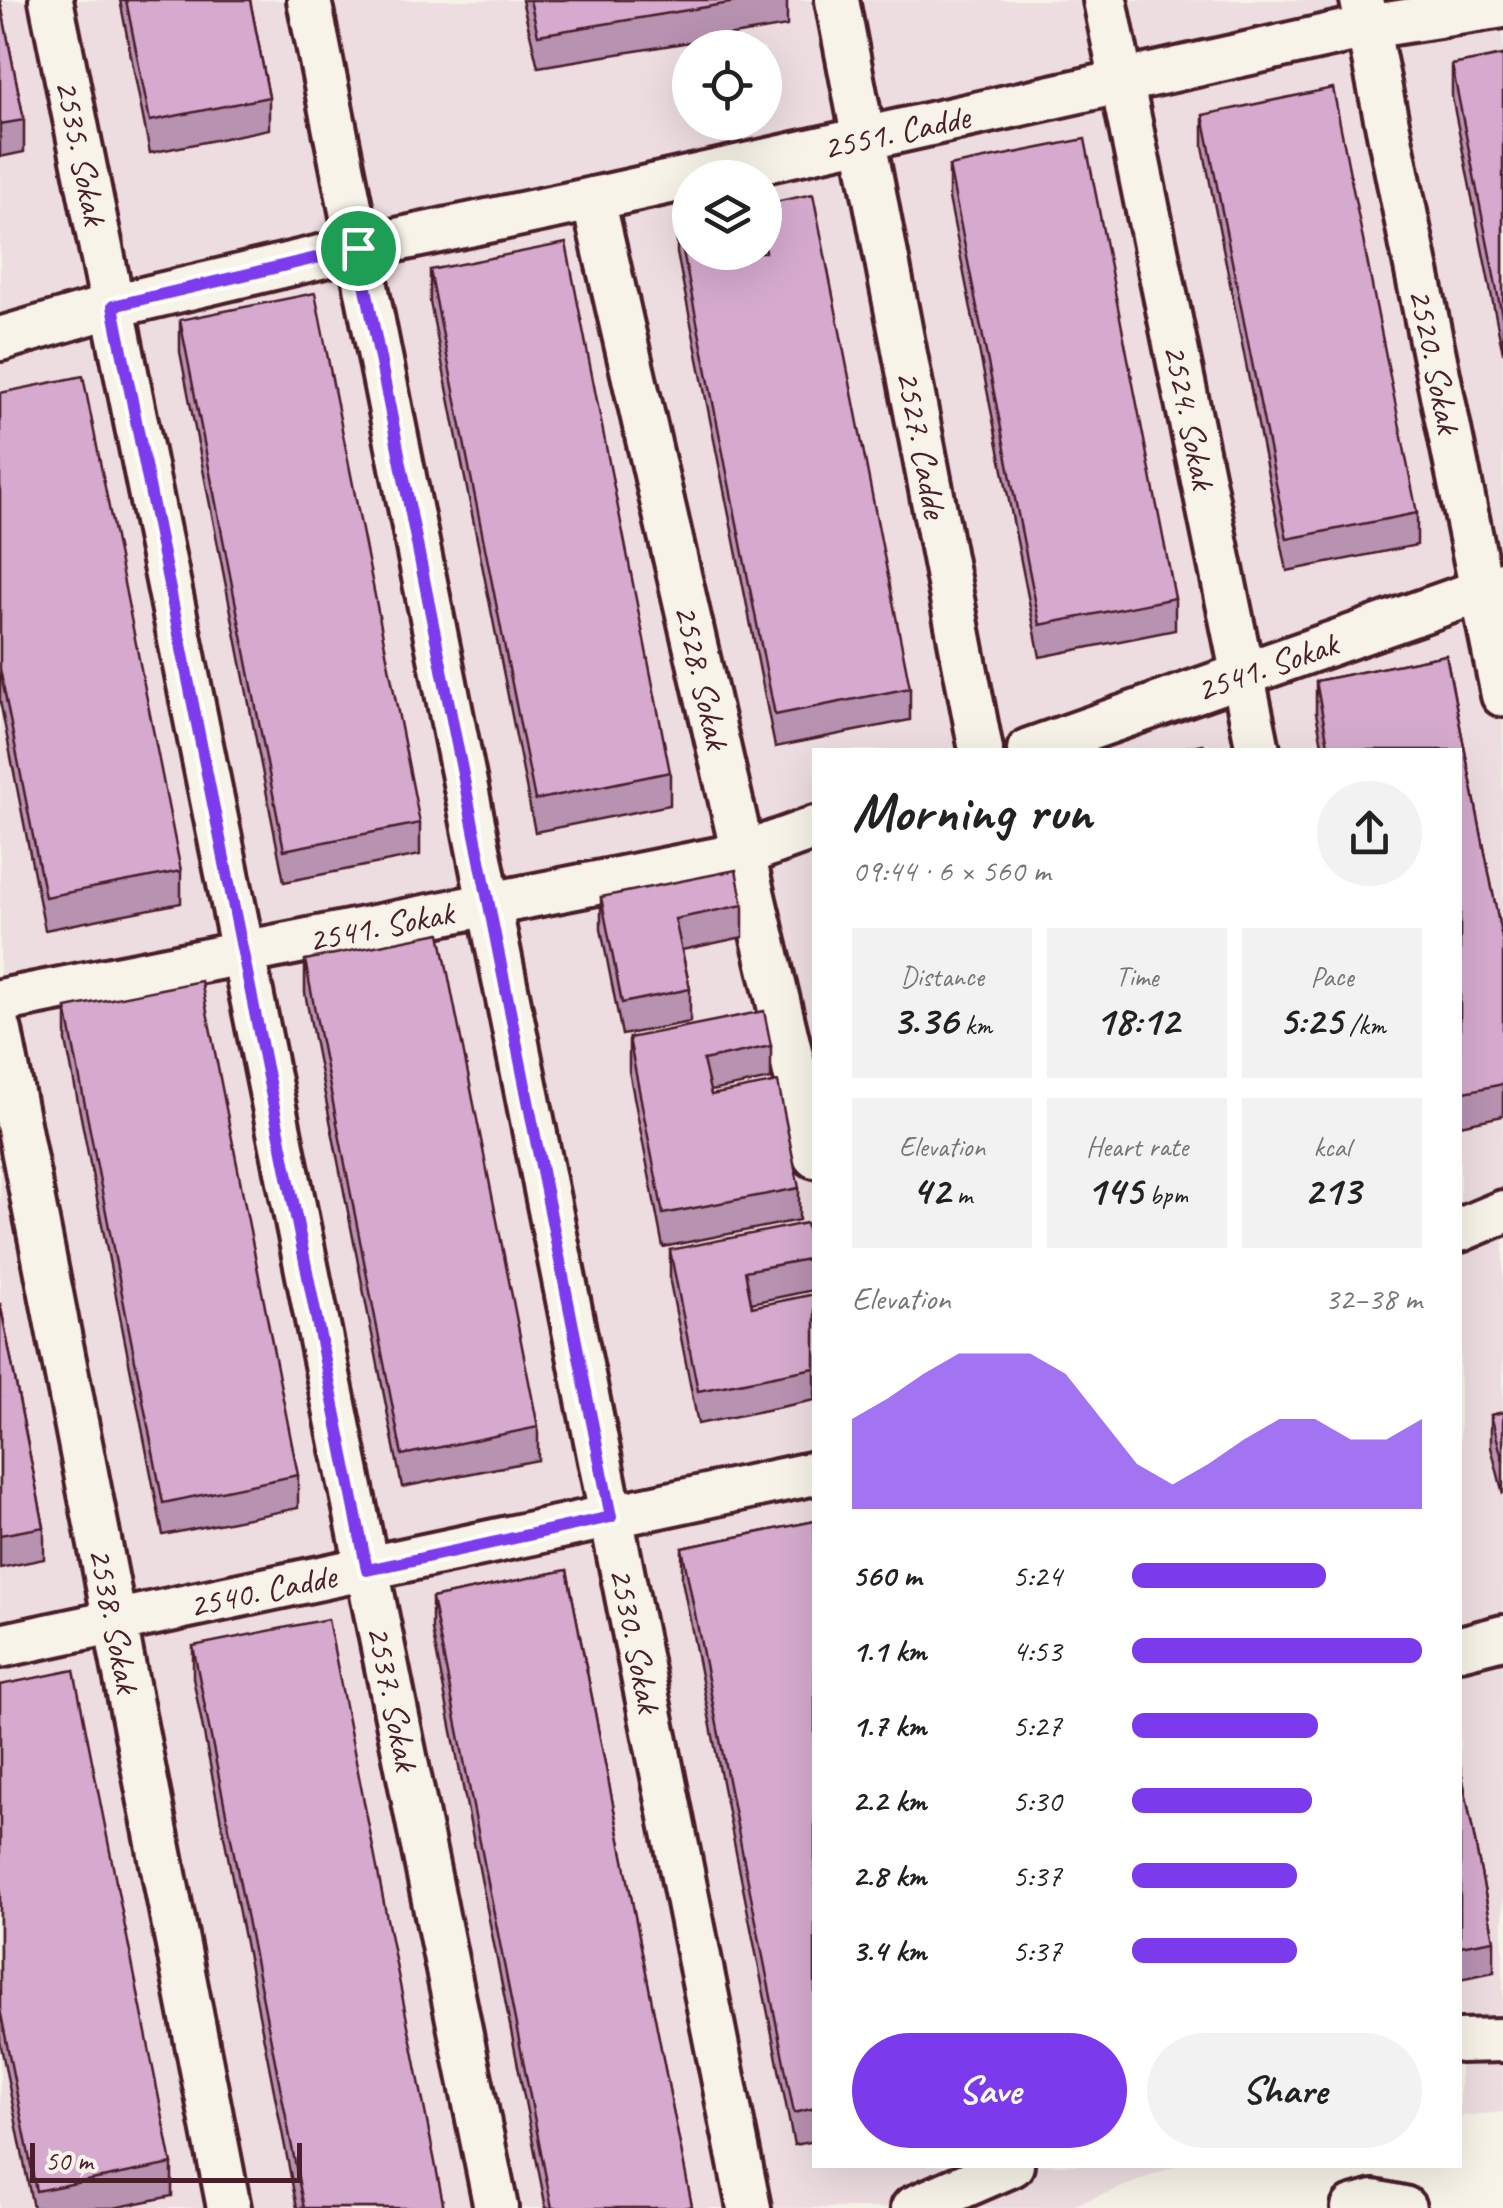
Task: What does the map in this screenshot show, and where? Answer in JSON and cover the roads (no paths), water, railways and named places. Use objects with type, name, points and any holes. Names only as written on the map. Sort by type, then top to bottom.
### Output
[{"type":"street","name":"2535. Sokak","points":[[52,0],[113,306]]},
{"type":"street","points":[[313,20],[334,0]]},
{"type":"street","name":"2527. Cadde","points":[[837,0],[981,748]]},
{"type":"street","name":"2524. Sokak","points":[[1105,0],[1258,748]]},
{"type":"street","name":"2551. Cadde","points":[[0,338],[113,306],[358,248],[1122,81],[1364,13],[1503,6]]},
{"type":"street","name":"2520. Sokak","points":[[1364,13],[1492,587],[1503,695]]},
{"type":"street","name":"2530. Sokak","points":[[313,20],[749,2208]]},
{"type":"street","name":"2528. Sokak","points":[[593,199],[812,1143]]},
{"type":"street","name":"2537. Sokak","points":[[113,306],[496,2208]]},
{"type":"street","name":"2541. Sokak","points":[[1035,748],[1492,587]]},
{"type":"street","name":"2541. Sokak","points":[[0,1000],[743,854],[812,829]]},
{"type":"street","name":"2538. Sokak","points":[[0,1031],[229,2208]]},
{"type":"street","points":[[1462,1229],[1503,1212]]},
{"type":"street","name":"2540. Cadde","points":[[0,1646],[812,1474]]},
{"type":"street","points":[[1462,1647],[1503,1637]]},
{"type":"street","points":[[1462,2041],[1503,2040]]},
{"type":"street","points":[[912,2208],[1000,2168]]},
{"type":"street","points":[[1353,2208],[1374,2202],[1404,2208]]}]
